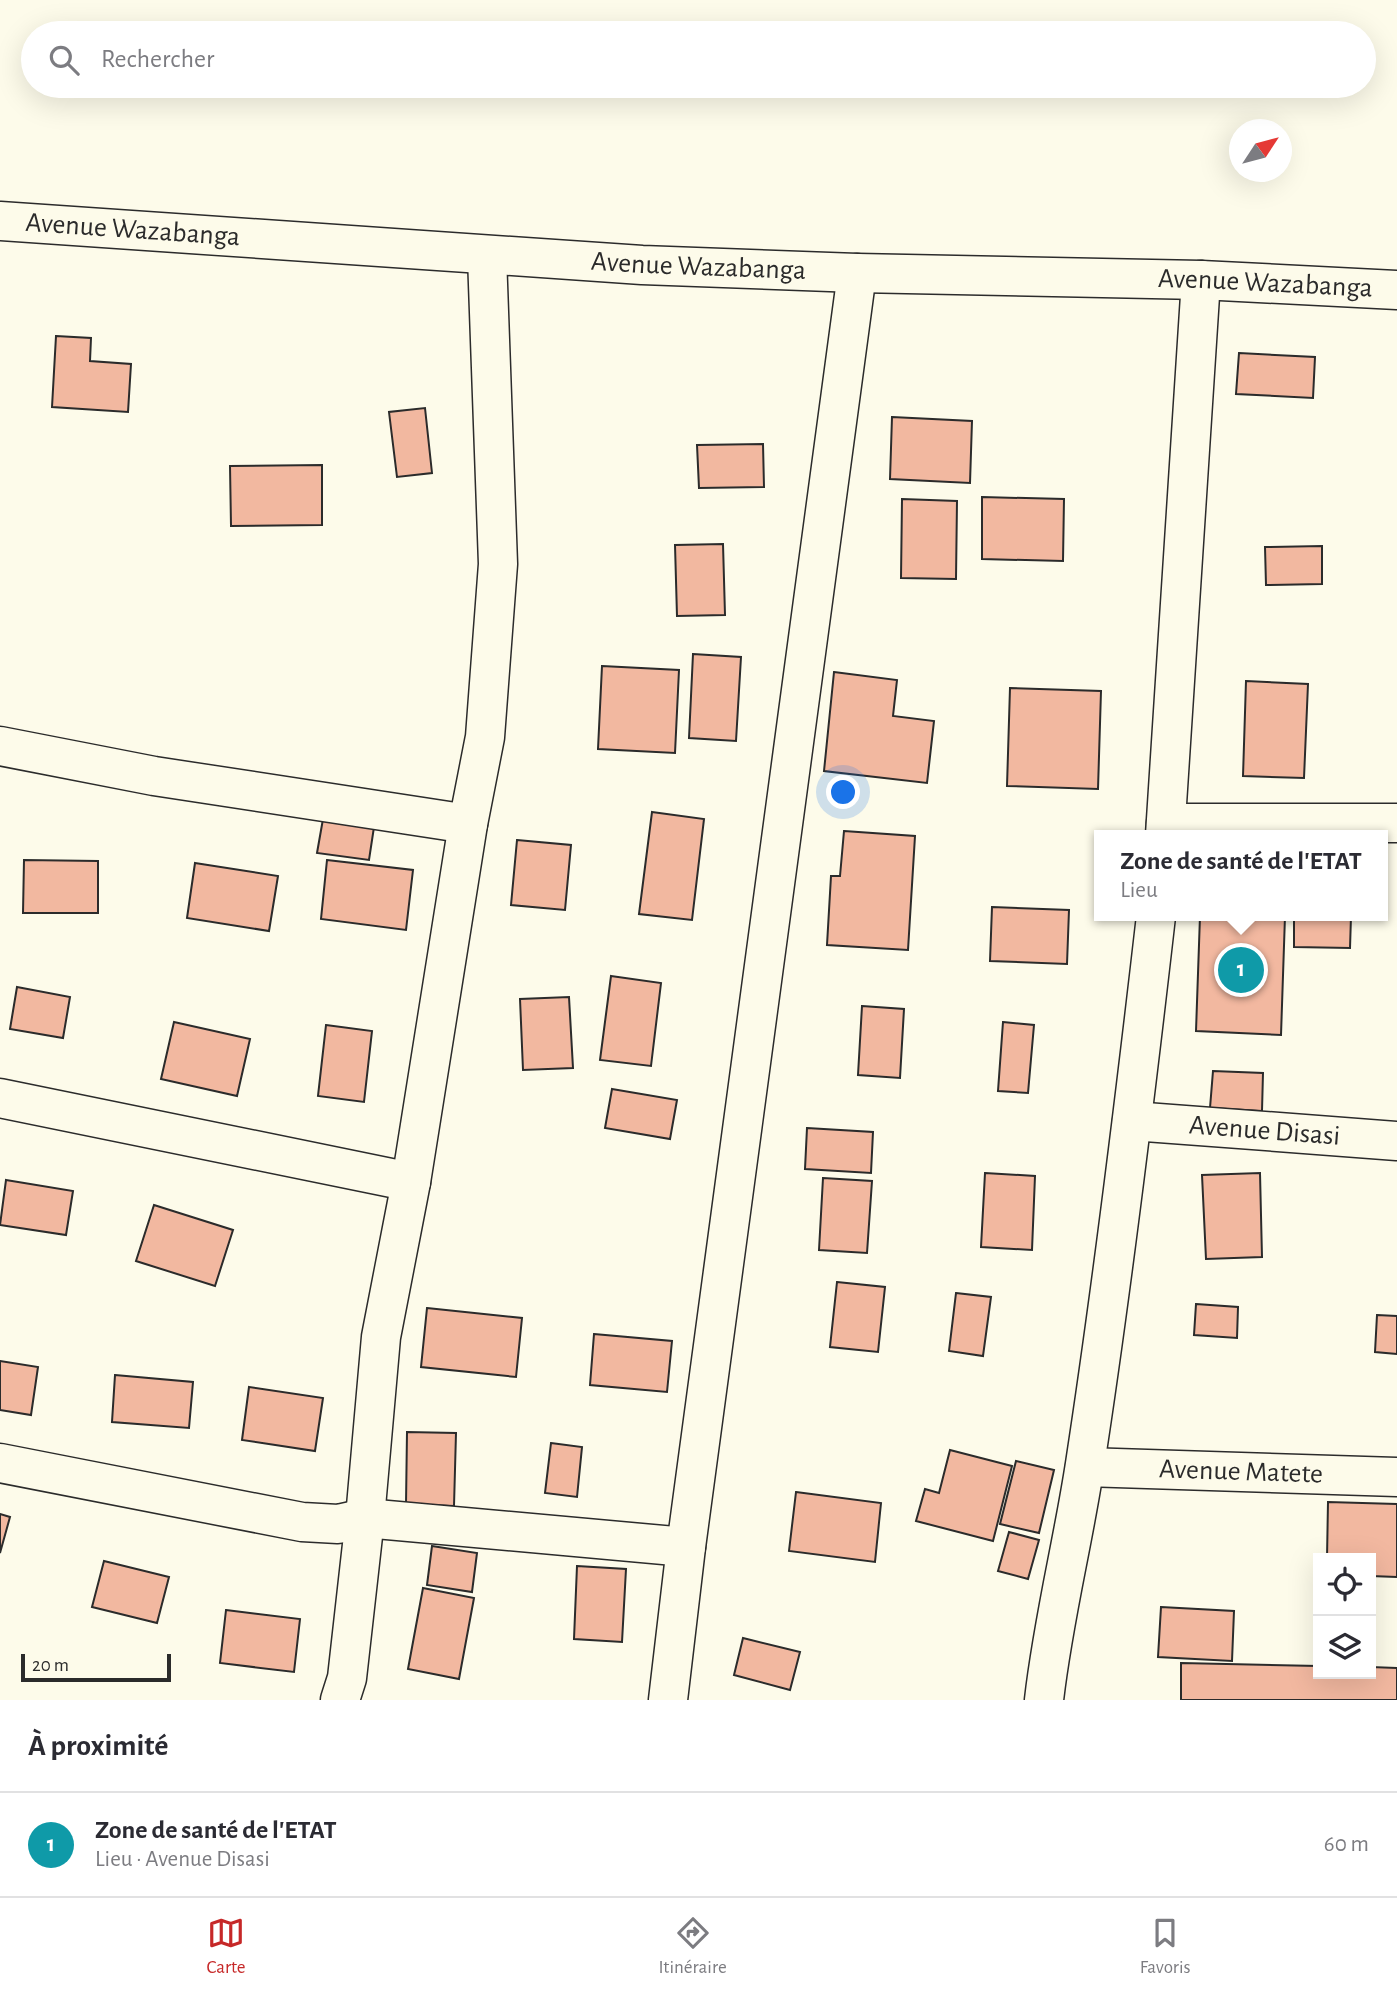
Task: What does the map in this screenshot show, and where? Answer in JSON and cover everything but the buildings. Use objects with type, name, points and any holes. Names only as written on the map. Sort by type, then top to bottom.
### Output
[{"type":"street","name":"Avenue Wazabanga","points":[[0,221],[642,265],[857,273],[1202,280],[1397,290]]},
{"type":"street","points":[[340,1700],[347,1678],[381,1337],[411,1182],[468,824],[485,737],[498,564],[487,256]]},
{"type":"street","points":[[668,1700],[857,273]]},
{"type":"street","points":[[1202,280],[1166,829],[1397,823]]},
{"type":"street","points":[[0,746],[154,776],[468,824]]},
{"type":"street","points":[[1044,1700],[1049,1649],[1085,1467],[1132,1121],[1155,921]]},
{"type":"street","points":[[0,1098],[411,1182]]},
{"type":"street","name":"Avenue Disasi","points":[[1132,1121],[1397,1141]]},
{"type":"street","points":[[0,1463],[302,1522],[338,1524],[365,1518],[687,1547]]},
{"type":"street","name":"Avenue Matete","points":[[1085,1467],[1397,1477]]},
{"type":"place","name":"Zone de santé de l'ETAT","points":[[1241,970]]}]
